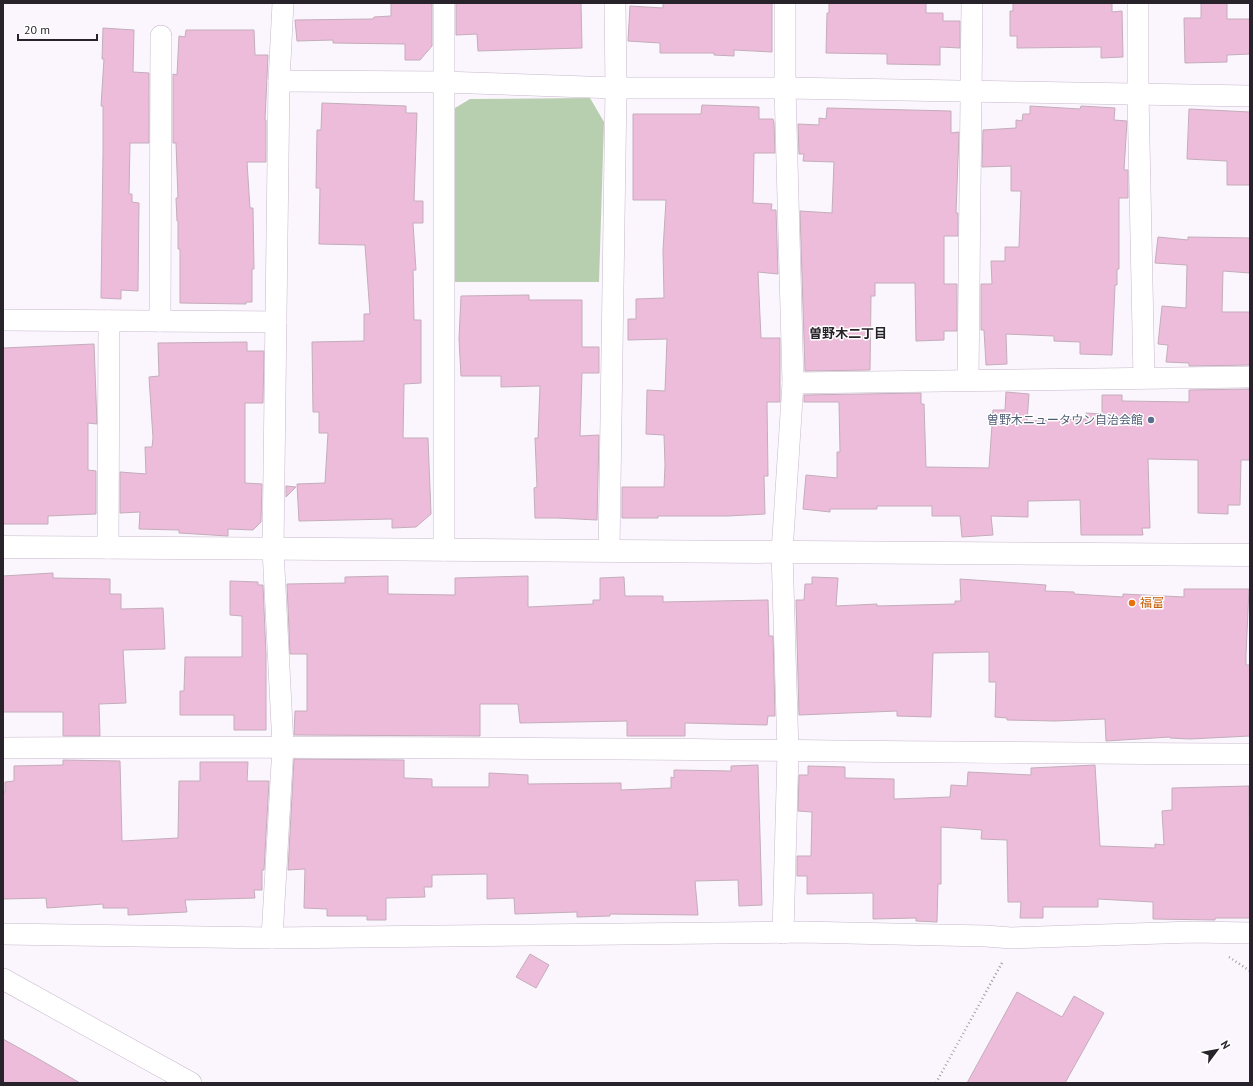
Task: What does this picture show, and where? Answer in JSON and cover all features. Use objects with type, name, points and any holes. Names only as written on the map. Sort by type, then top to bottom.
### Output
[{"type":"street","points":[[272,938],[283,746],[273,549],[279,81],[283,3]]},
{"type":"street","points":[[444,3],[444,550]]},
{"type":"street","points":[[609,551],[616,88],[615,3]]},
{"type":"street","points":[[783,933],[788,752],[782,552],[793,383],[785,88],[786,3]]},
{"type":"street","points":[[968,380],[972,3]]},
{"type":"street","points":[[1138,3],[1138,94],[1144,378]]},
{"type":"street","points":[[160,321],[161,36]]},
{"type":"street","points":[[279,81],[443,82],[616,88],[785,88],[1250,96]]},
{"type":"street","points":[[3,320],[276,322]]},
{"type":"street","points":[[108,548],[109,321]]},
{"type":"street","points":[[793,383],[1250,377]]},
{"type":"street","points":[[3,547],[1250,555]]},
{"type":"street","points":[[3,748],[283,746],[788,752],[1250,754]]},
{"type":"street","points":[[3,934],[272,938],[783,933],[978,935],[1011,938],[1194,932],[1250,933]]},
{"type":"street","points":[[3,979],[191,1083]]},
{"type":"path","points":[[936,1083],[1001,964],[1011,938]]},
{"type":"green space","points":[[590,98],[604,122],[599,282],[452,282],[455,108],[470,99]]},
{"type":"building","points":[[391,3],[432,3],[432,46],[420,60],[405,60],[405,44],[333,43],[333,40],[297,41],[295,20],[373,19],[374,17],[391,16]]},
{"type":"building","points":[[456,3],[581,3],[582,48],[478,51],[477,34],[456,35]]},
{"type":"building","points":[[663,3],[772,3],[772,52],[734,50],[734,56],[714,55],[714,53],[660,53],[660,43],[628,41],[630,6],[663,8]]},
{"type":"building","points":[[829,3],[926,3],[926,13],[943,13],[943,21],[960,21],[960,48],[940,47],[940,65],[887,64],[887,54],[826,53],[827,13],[829,13]]},
{"type":"building","points":[[1013,3],[1112,3],[1112,12],[1122,11],[1123,57],[1101,58],[1101,47],[1017,48],[1017,36],[1010,36],[1010,11],[1013,11]]},
{"type":"building","points":[[1201,3],[1227,3],[1227,19],[1250,19],[1250,54],[1227,55],[1227,62],[1185,63],[1184,18],[1201,18]]},
{"type":"building","points":[[103,28],[134,30],[133,72],[149,73],[149,143],[130,143],[129,194],[132,194],[132,202],[139,203],[138,291],[121,290],[121,299],[101,298],[103,106],[101,106],[104,59],[102,59]]},
{"type":"building","points":[[186,30],[254,30],[255,55],[268,55],[265,120],[266,162],[247,162],[250,208],[253,208],[254,269],[252,269],[252,302],[246,302],[246,304],[180,303],[180,249],[178,249],[176,198],[178,198],[176,143],[173,143],[173,74],[177,75],[179,36],[185,37]]},
{"type":"building","points":[[322,103],[406,106],[406,113],[417,113],[414,201],[423,201],[423,223],[413,223],[416,270],[413,270],[414,320],[421,320],[421,383],[404,384],[403,438],[428,438],[431,514],[416,527],[392,528],[392,519],[299,521],[297,484],[325,483],[328,433],[319,433],[319,412],[313,412],[312,342],[364,341],[364,314],[370,314],[365,245],[319,244],[320,188],[316,188],[317,130],[321,130]]},
{"type":"building","points":[[702,105],[759,107],[759,119],[773,119],[774,122],[775,153],[754,153],[753,203],[772,204],[771,210],[776,210],[778,274],[758,272],[761,338],[780,338],[780,402],[767,402],[768,476],[764,476],[765,514],[622,518],[622,487],[664,487],[665,465],[664,435],[646,434],[647,390],[665,391],[667,339],[628,340],[628,319],[636,319],[636,299],[664,298],[663,250],[666,200],[633,200],[633,114],[701,114]]},
{"type":"building","points":[[1030,106],[1080,109],[1081,106],[1115,108],[1114,120],[1127,121],[1124,170],[1128,170],[1128,198],[1119,198],[1119,269],[1117,269],[1117,285],[1115,285],[1112,355],[1080,354],[1080,342],[1054,341],[1054,336],[1006,334],[1007,364],[986,365],[984,330],[981,330],[981,284],[992,284],[991,261],[1005,261],[1005,247],[1019,247],[1021,191],[1011,191],[1011,166],[982,167],[983,130],[1016,128],[1016,120],[1022,121],[1023,114],[1030,114]]},
{"type":"building","points":[[827,108],[951,111],[951,133],[959,132],[956,213],[958,213],[958,236],[944,236],[944,284],[957,284],[957,331],[944,331],[944,340],[916,341],[915,283],[875,283],[875,296],[871,296],[870,370],[805,371],[800,211],[832,213],[834,162],[803,161],[804,154],[799,154],[798,124],[819,125],[819,118],[826,119]]},
{"type":"building","points":[[1189,109],[1250,112],[1250,185],[1227,185],[1227,161],[1187,159]]},
{"type":"building","points":[[1158,237],[1188,240],[1188,237],[1250,238],[1250,273],[1223,271],[1222,312],[1250,312],[1250,365],[1189,366],[1189,363],[1166,362],[1168,345],[1158,344],[1162,306],[1186,308],[1187,265],[1155,263]]},
{"type":"building","points":[[529,295],[529,300],[582,300],[582,347],[599,347],[599,373],[582,373],[580,436],[599,435],[597,520],[535,518],[534,488],[537,487],[535,438],[538,438],[540,386],[501,387],[501,376],[461,376],[459,339],[461,296]]},
{"type":"building","points":[[247,342],[247,351],[264,351],[263,403],[245,403],[245,483],[262,484],[261,522],[253,530],[228,529],[228,536],[179,533],[179,530],[139,529],[140,512],[120,513],[120,472],[146,474],[145,447],[152,447],[153,438],[149,377],[159,376],[158,343]]},
{"type":"building","points":[[94,344],[97,424],[88,423],[88,470],[96,471],[96,514],[48,516],[48,524],[3,524],[3,348]]},
{"type":"building","points":[[1250,389],[1250,460],[1241,460],[1240,505],[1228,505],[1228,514],[1198,513],[1198,460],[1148,459],[1150,528],[1142,528],[1143,535],[1081,535],[1080,500],[1028,501],[1028,517],[991,516],[993,535],[962,537],[960,516],[932,516],[932,506],[877,506],[877,509],[830,509],[830,512],[803,509],[806,475],[837,478],[837,452],[840,452],[839,402],[804,402],[804,395],[921,393],[921,404],[924,404],[926,467],[989,468],[993,410],[1005,410],[1006,392],[1029,394],[1027,421],[1086,419],[1086,413],[1102,414],[1102,395],[1122,395],[1122,401],[1189,402],[1189,390]]},
{"type":"building","points":[[286,486],[296,487],[286,497]]},
{"type":"building","points":[[53,573],[53,578],[110,579],[110,594],[121,594],[121,609],[163,608],[165,649],[123,650],[126,703],[99,704],[100,736],[63,736],[63,712],[3,712],[3,576]]},
{"type":"building","points":[[388,576],[388,594],[455,595],[455,578],[528,576],[528,607],[593,604],[593,600],[600,600],[600,578],[624,577],[625,596],[663,596],[663,602],[768,600],[769,636],[773,636],[775,716],[768,716],[767,725],[685,723],[685,736],[627,736],[627,721],[520,723],[518,704],[480,704],[480,736],[294,735],[295,711],[307,711],[307,654],[290,654],[287,584],[345,583],[345,577]]},
{"type":"building","points":[[812,577],[838,578],[836,606],[877,604],[877,606],[955,604],[955,601],[961,601],[960,579],[1046,585],[1045,591],[1074,592],[1074,594],[1123,597],[1123,594],[1184,597],[1184,589],[1249,589],[1246,665],[1250,665],[1250,736],[1190,739],[1170,737],[1106,741],[1105,719],[1055,721],[1007,720],[1007,718],[995,717],[996,682],[989,682],[989,652],[933,653],[931,717],[897,716],[897,711],[799,715],[796,600],[804,600],[805,584],[812,584]]},
{"type":"building","points":[[230,581],[258,582],[258,585],[263,585],[266,655],[266,730],[234,730],[234,715],[180,715],[180,691],[184,691],[185,657],[242,657],[242,616],[230,615]]},
{"type":"building","points":[[294,759],[404,760],[404,778],[432,779],[432,787],[489,787],[489,773],[528,775],[528,784],[621,783],[621,790],[671,788],[671,777],[674,778],[674,770],[731,771],[731,766],[758,765],[762,905],[739,906],[738,880],[695,881],[698,915],[610,914],[610,916],[577,917],[577,912],[515,914],[514,898],[487,899],[487,874],[432,875],[432,887],[424,887],[425,897],[386,898],[386,920],[367,920],[367,916],[327,916],[327,909],[304,908],[305,869],[288,870]]},
{"type":"building","points":[[63,760],[120,761],[122,841],[178,838],[179,781],[200,781],[200,762],[248,762],[247,781],[269,781],[264,870],[262,870],[262,890],[254,890],[255,898],[185,900],[187,912],[128,915],[128,908],[103,908],[103,904],[47,908],[46,898],[3,899],[3,792],[5,792],[5,782],[14,781],[14,766],[63,765]]},
{"type":"building","points":[[1095,765],[1100,846],[1155,848],[1155,844],[1164,845],[1162,811],[1172,810],[1172,788],[1249,786],[1250,918],[1215,918],[1215,920],[1153,919],[1153,902],[1098,899],[1098,907],[1043,907],[1043,918],[1020,918],[1021,902],[1008,902],[1007,840],[981,839],[982,830],[941,827],[941,884],[938,884],[937,922],[916,921],[916,918],[873,919],[873,893],[807,894],[807,876],[797,876],[797,856],[811,856],[812,812],[798,811],[799,775],[808,775],[808,766],[845,767],[845,778],[894,779],[894,799],[950,797],[951,785],[967,786],[968,772],[1031,775],[1031,768]]},
{"type":"building","points":[[530,954],[549,965],[536,988],[516,977]]},
{"type":"building","points":[[1017,992],[1062,1017],[1074,996],[1104,1013],[1065,1083],[967,1083]]},
{"type":"building","points":[[3,1039],[37,1058],[80,1083],[3,1083]]},
{"type":"place","name":"曽野木ニュータウン自治会館","points":[[1151,420]]},
{"type":"place","name":"福富","points":[[1132,603]]},
{"type":"district","name":"曽野木二丁目","points":[[848,333]]}]
